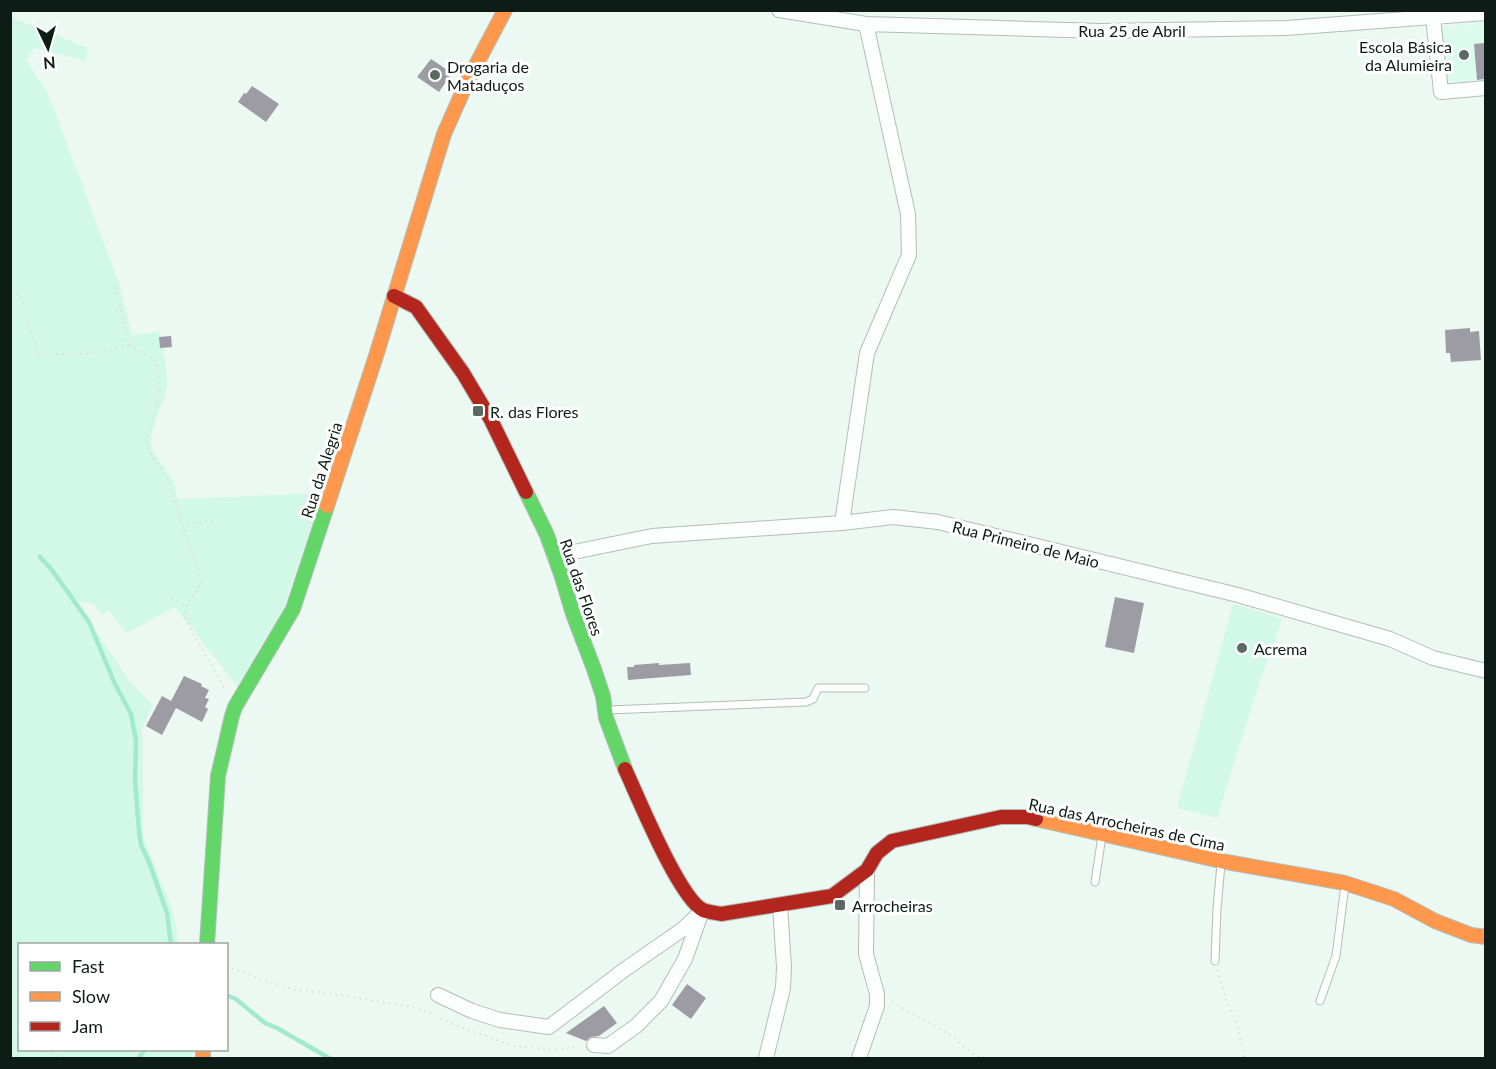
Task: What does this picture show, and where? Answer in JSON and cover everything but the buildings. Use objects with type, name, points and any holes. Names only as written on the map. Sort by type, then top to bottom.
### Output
[{"type":"street","name":"Rua da Alegria","points":[[207,943],[218,776],[235,707],[293,609],[444,134],[467,82],[505,10]]},
{"type":"street","name":"Rua 25 de Abril","points":[[779,10],[866,24],[1100,31],[1286,28],[1485,13]]},
{"type":"street","points":[[1433,18],[1441,92],[1485,88]]},
{"type":"street","points":[[842,523],[867,353],[909,255],[908,214],[866,24]]},
{"type":"street","name":"Rua das Flores","points":[[394,296],[416,307],[477,395],[527,491],[554,556],[594,669],[606,710],[606,718],[625,769],[684,890],[703,909]]},
{"type":"street","name":"Rua Primeiro de Maio","points":[[554,556],[652,536],[842,523],[893,517],[938,522],[1238,595],[1390,639],[1433,658],[1485,671]]},
{"type":"street","name":"Rua das Arrocheiras de Cima","points":[[703,909],[721,914],[832,896],[867,870],[877,853],[892,841],[1001,817],[1027,818],[1221,861],[1345,883],[1394,899],[1435,921],[1471,935],[1485,937]]},
{"type":"street","points":[[859,1059],[877,1006],[877,994],[866,954],[867,870]]},
{"type":"street","points":[[766,1059],[783,988],[780,905]]},
{"type":"street","points":[[438,995],[472,1011],[501,1020],[549,1027],[683,928],[703,909]]},
{"type":"street","points":[[594,1045],[608,1046],[636,1026],[661,1001],[686,959],[703,909]]},
{"type":"lane","points":[[606,710],[806,702],[813,699],[818,688],[864,688]]},
{"type":"lane","points":[[1095,882],[1102,834]]},
{"type":"lane","points":[[1215,961],[1221,861]]},
{"type":"lane","points":[[1320,1001],[1336,956],[1345,883]]},
{"type":"path","points":[[116,287],[129,345]]},
{"type":"path","points":[[10,292],[20,295],[38,354],[86,354],[129,345],[158,362],[158,401],[147,440],[153,459],[164,472],[171,487],[201,578],[198,592],[186,606],[186,621],[235,707]]},
{"type":"path","points":[[182,526],[219,521]]},
{"type":"path","points":[[171,599],[176,599],[186,606]]},
{"type":"path","points":[[1215,961],[1226,1000],[1236,1021],[1244,1059]]},
{"type":"path","points":[[228,968],[295,990],[418,1008],[461,1028],[514,1046],[555,1050],[594,1045]]},
{"type":"path","points":[[877,994],[952,1036],[980,1059]]},
{"type":"path","points":[[43,1051],[67,1059]]},
{"type":"shaded area","points":[[10,17],[88,48],[86,61],[35,48],[26,60],[48,93],[120,286],[132,335],[159,332],[167,383],[153,428],[151,446],[173,480],[178,499],[323,493],[283,609],[237,686],[175,607],[127,633],[108,610],[102,615],[94,604],[75,601],[130,681],[153,705],[141,730],[143,738],[143,837],[170,903],[178,943],[18,943],[18,1051],[194,1051],[191,1058],[11,1058]]},
{"type":"shaded area","name":"Escola Básica da Alumieira","points":[[1485,22],[1485,79],[1446,82],[1440,31],[1442,27]]},
{"type":"shaded area","points":[[1233,604],[1282,619],[1217,818],[1177,808]]},
{"type":"waterway","points":[[40,557],[89,622],[115,684],[131,714],[136,741],[135,780],[141,845],[167,913],[171,943]]},
{"type":"waterway","points":[[228,996],[236,999],[265,1023],[329,1058]]},
{"type":"waterway","points":[[139,1058],[143,1051]]},
{"type":"traffic: fast","points":[[526,492],[547,535],[594,669],[603,696],[606,718],[625,769]]},
{"type":"traffic: fast","points":[[207,943],[218,776],[232,716],[235,707],[293,609],[327,506]]},
{"type":"traffic: slow","points":[[327,506],[444,134],[467,82],[505,10]]},
{"type":"traffic: slow","points":[[1036,819],[1221,861],[1345,883],[1394,899],[1435,921],[1471,935],[1486,937]]},
{"type":"traffic: slow","points":[[203,1051],[203,1058]]},
{"type":"traffic: jam","points":[[394,296],[416,307],[463,373],[491,420],[526,492]]},
{"type":"traffic: jam","points":[[625,769],[660,846],[683,887],[693,902],[703,910],[721,914],[832,896],[867,870],[877,853],[892,841],[1001,817],[1036,819]]},
{"type":"place","name":"Escola Básica da Alumieira","points":[[1464,55]]},
{"type":"place","name":"Drogaria de Mataduços","points":[[435,75]]},
{"type":"place","name":"R. das Flores","points":[[478,411]]},
{"type":"place","name":"Acrema","points":[[1242,648]]},
{"type":"place","name":"Arrocheiras","points":[[840,905]]}]
